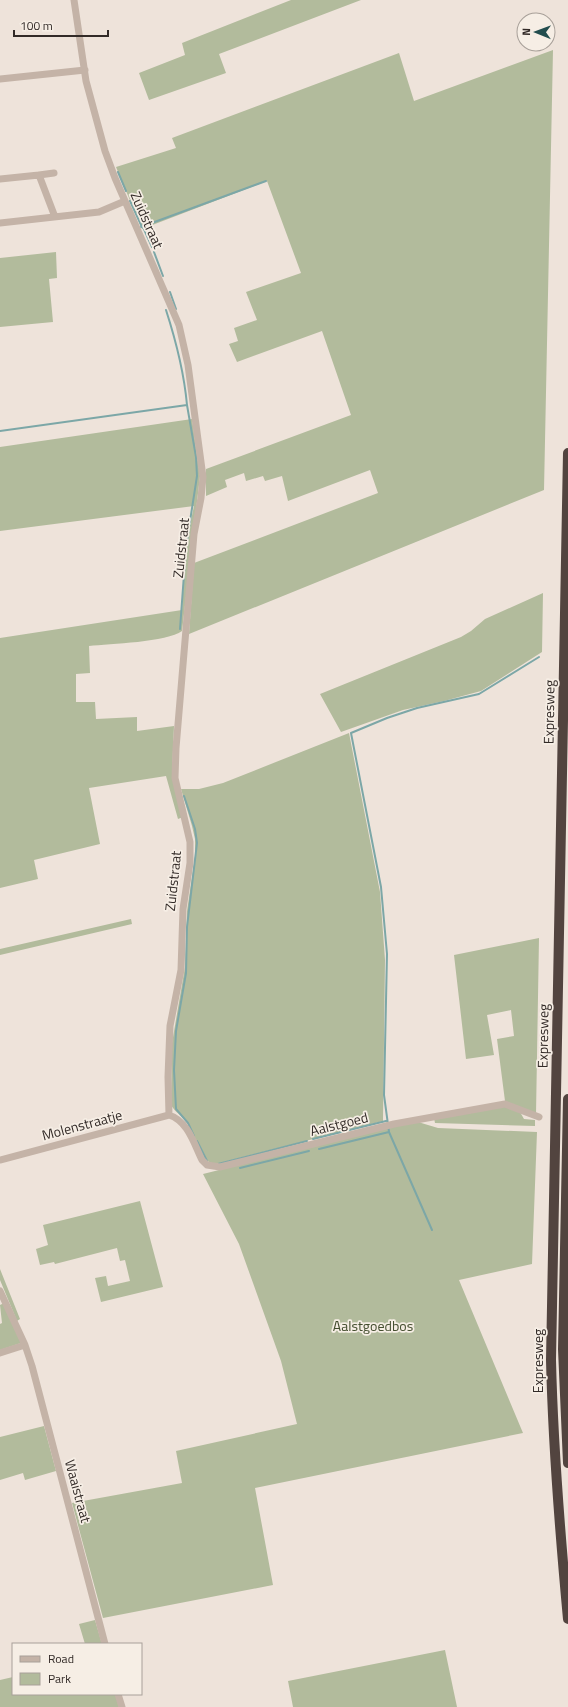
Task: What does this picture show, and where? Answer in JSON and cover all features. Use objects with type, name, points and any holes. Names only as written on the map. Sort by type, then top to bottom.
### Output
[{"type":"highway","name":"Expresweg","points":[[568,453],[551,1360],[558,1517],[568,1619]]},
{"type":"highway","name":"Expresweg","points":[[568,1099],[563,1349],[568,1463]]},
{"type":"street","name":"Zuidstraat","points":[[74,0],[85,70],[105,151],[179,325],[188,365],[203,477],[201,498],[194,534],[176,748],[175,778],[188,826],[190,863],[183,909],[181,970],[169,1034],[168,1077],[170,1115]]},
{"type":"street","points":[[0,79],[85,70]]},
{"type":"street","points":[[0,179],[54,173]]},
{"type":"street","points":[[39,175],[55,217]]},
{"type":"street","points":[[0,223],[99,212],[125,201]]},
{"type":"street","name":"Aalstgoed","points":[[170,1115],[176,1117],[184,1124],[202,1160],[207,1165],[214,1167],[220,1167],[394,1124],[505,1104],[539,1117]]},
{"type":"street","name":"Molenstraatje","points":[[0,1160],[170,1115]]},
{"type":"street","name":"Waaistraat","points":[[0,1291],[25,1345],[105,1643]]},
{"type":"street","points":[[0,1353],[25,1345]]},
{"type":"street","points":[[118,1695],[122,1707]]},
{"type":"green space","points":[[291,0],[361,0],[219,54],[226,73],[149,100],[139,73],[185,55],[182,43]]},
{"type":"green space","points":[[548,52],[553,52],[544,490],[189,634],[194,563],[378,493],[370,470],[288,501],[282,476],[265,481],[263,476],[246,481],[244,473],[225,480],[227,487],[206,496],[206,469],[351,415],[322,331],[237,362],[229,344],[238,341],[234,328],[257,320],[246,292],[301,273],[267,181],[142,229],[116,167],[176,148],[172,138],[399,53],[414,101]]},
{"type":"green space","points":[[56,252],[57,278],[49,279],[53,322],[0,327],[0,258]]},
{"type":"green space","points":[[192,419],[200,476],[182,631],[175,635],[152,640],[89,646],[90,673],[76,674],[76,702],[95,702],[96,719],[137,717],[137,731],[174,726],[172,775],[183,817],[178,819],[166,776],[89,788],[100,844],[34,860],[38,879],[0,888],[0,638],[182,610],[186,544],[194,506],[0,531],[0,447]]},
{"type":"green space","points":[[543,593],[542,652],[481,691],[403,710],[341,732],[320,694],[461,637],[485,619]]},
{"type":"green space","points":[[349,733],[380,892],[385,960],[383,1121],[220,1163],[210,1163],[202,1153],[188,1124],[171,1105],[172,1043],[185,967],[187,911],[195,856],[195,839],[181,789],[199,789],[223,783]]},
{"type":"green space","points":[[131,919],[132,924],[0,955],[0,949]]},
{"type":"green space","points":[[539,938],[536,1115],[505,1101],[497,1039],[514,1036],[511,1010],[487,1015],[494,1055],[466,1059],[454,955]]},
{"type":"green space","points":[[505,1106],[520,1112],[524,1119],[535,1120],[535,1126],[435,1123],[434,1118]]},
{"type":"green space","name":"Aalstgoedbos","points":[[418,1122],[438,1128],[537,1132],[532,1264],[459,1280],[523,1433],[255,1488],[273,1585],[103,1618],[72,1503],[182,1483],[176,1451],[297,1424],[281,1361],[239,1244],[203,1174],[394,1126]]},
{"type":"green space","points":[[140,1201],[163,1287],[101,1302],[95,1278],[106,1276],[108,1286],[130,1281],[125,1260],[120,1261],[117,1248],[55,1264],[54,1262],[40,1265],[36,1249],[48,1245],[43,1225]]},
{"type":"green space","points":[[0,1269],[20,1319],[17,1321],[0,1280]]},
{"type":"green space","points":[[4,1303],[21,1343],[0,1350],[0,1324],[2,1323],[0,1305]]},
{"type":"green space","points":[[44,1426],[56,1471],[25,1480],[23,1473],[0,1480],[0,1437]]},
{"type":"green space","points":[[95,1620],[102,1643],[85,1643],[79,1624]]},
{"type":"green space","points":[[445,1650],[457,1707],[293,1707],[288,1681]]},
{"type":"green space","points":[[12,1677],[12,1695],[116,1695],[119,1707],[0,1707],[0,1680]]},
{"type":"waterway","points":[[118,172],[126,191]]},
{"type":"waterway","points":[[141,227],[266,181]]},
{"type":"waterway","points":[[130,201],[142,227]]},
{"type":"waterway","points":[[143,227],[152,247]]},
{"type":"waterway","points":[[154,252],[163,276]]},
{"type":"waterway","points":[[170,292],[176,309]]},
{"type":"waterway","points":[[0,431],[187,405],[179,357],[166,310]]},
{"type":"waterway","points":[[180,629],[186,547],[197,476],[196,457],[187,405]]},
{"type":"waterway","points":[[432,1230],[389,1132],[384,1095],[387,954],[381,887],[351,733],[387,718],[417,708],[479,694],[539,657]]},
{"type":"waterway","points":[[184,796],[195,829],[197,843],[187,927],[186,973],[176,1031],[174,1070],[176,1109],[188,1123],[194,1136]]},
{"type":"waterway","points":[[313,1139],[386,1121]]},
{"type":"waterway","points":[[319,1149],[389,1132]]},
{"type":"waterway","points":[[197,1141],[207,1161]]},
{"type":"waterway","points":[[218,1164],[307,1141]]},
{"type":"waterway","points":[[240,1168],[309,1151]]}]
